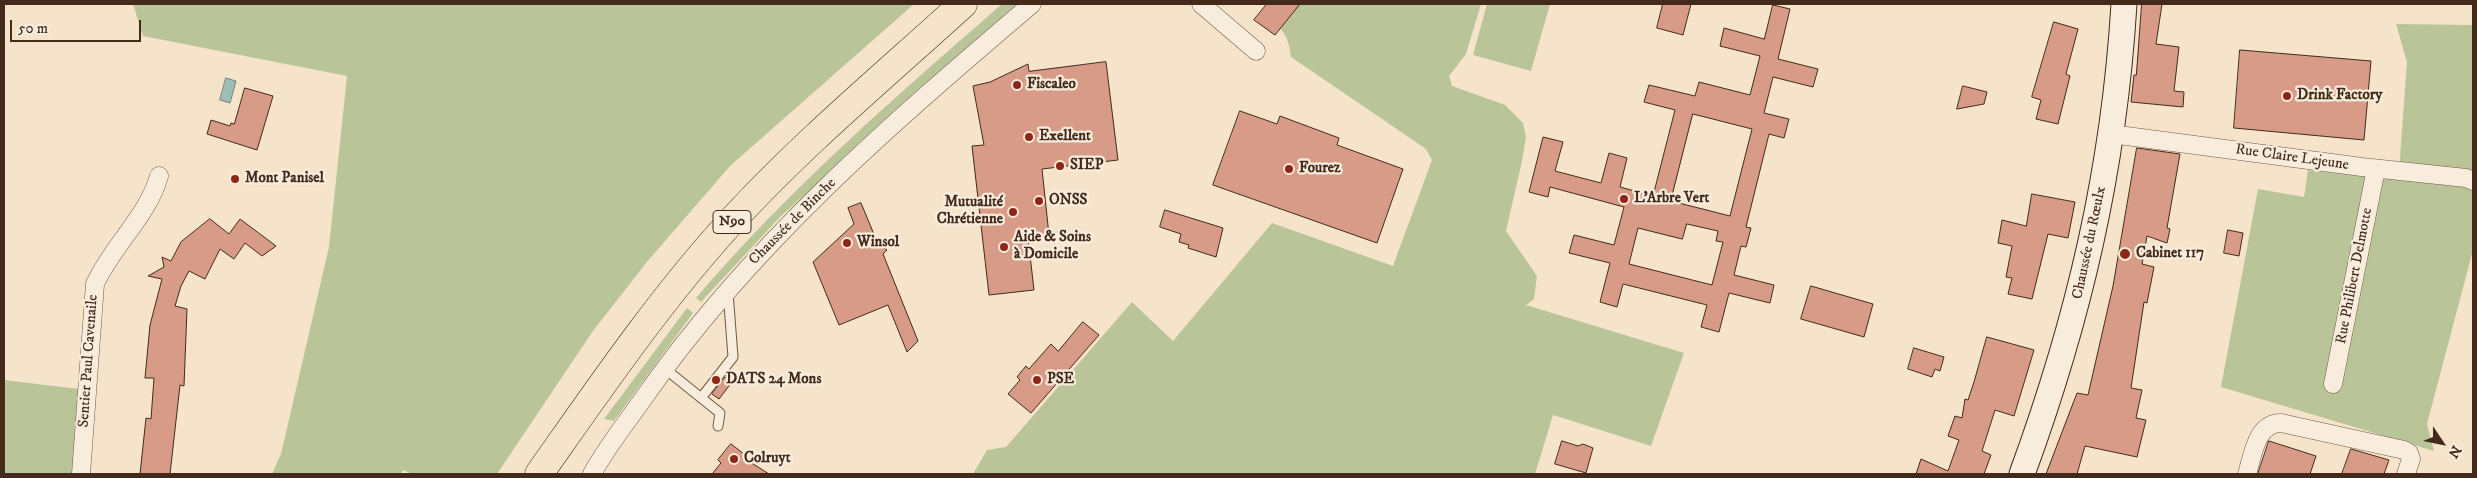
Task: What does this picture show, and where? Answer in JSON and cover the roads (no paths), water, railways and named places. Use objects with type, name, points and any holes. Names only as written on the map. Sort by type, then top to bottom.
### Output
[{"type":"main road","name":"N90","points":[[540,474],[613,370],[687,273],[729,225],[779,172],[963,4]]},
{"type":"main road","name":"Chaussée du Rœulx","points":[[2022,474],[2054,385],[2082,284],[2102,190],[2111,134],[2124,4]]},
{"type":"street","name":"Chaussée de Binche","points":[[592,474],[664,368],[728,288],[822,191],[1032,4]]},
{"type":"street","points":[[1201,4],[1256,51]]},
{"type":"street","name":"Rue Claire Lejeune","points":[[2111,134],[2473,180]]},
{"type":"street","name":"Rue Philibert Delmotte","points":[[2333,384],[2376,169]]},
{"type":"street","name":"Sentier Paul Cavenaile","points":[[81,474],[95,284],[103,266],[155,192],[159,176]]},
{"type":"street","points":[[2247,474],[2262,430],[2271,423],[2281,423],[2404,450],[2409,453],[2411,459],[2406,474]]},
{"type":"lane","points":[[701,398],[733,357],[728,288]]},
{"type":"lane","points":[[664,368],[720,413],[718,426]]},
{"type":"water","points":[[226,78],[236,81],[230,103],[220,100]]},
{"type":"place","name":"Fiscaleo","points":[[1017,85]]},
{"type":"place","name":"Drink Factory","points":[[2287,96]]},
{"type":"place","name":"Exellent","points":[[1029,137]]},
{"type":"place","name":"SIEP","points":[[1060,166]]},
{"type":"place","name":"Fourez","points":[[1289,169]]},
{"type":"place","name":"Mont Panisel","points":[[235,179]]},
{"type":"place","name":"L'Arbre Vert","points":[[1624,199]]},
{"type":"place","name":"ONSS","points":[[1039,201]]},
{"type":"place","name":"Mutualité Chrétienne","points":[[1013,212]]},
{"type":"place","name":"Winsol","points":[[847,243]]},
{"type":"place","name":"Aide & Soins à Domicile","points":[[1004,247]]},
{"type":"place","name":"Cabinet 117","points":[[2125,254]]},
{"type":"place","name":"DATS 24 Mons","points":[[716,380]]},
{"type":"place","name":"PSE","points":[[1037,380]]},
{"type":"place","name":"Colruyt","points":[[734,459]]}]
